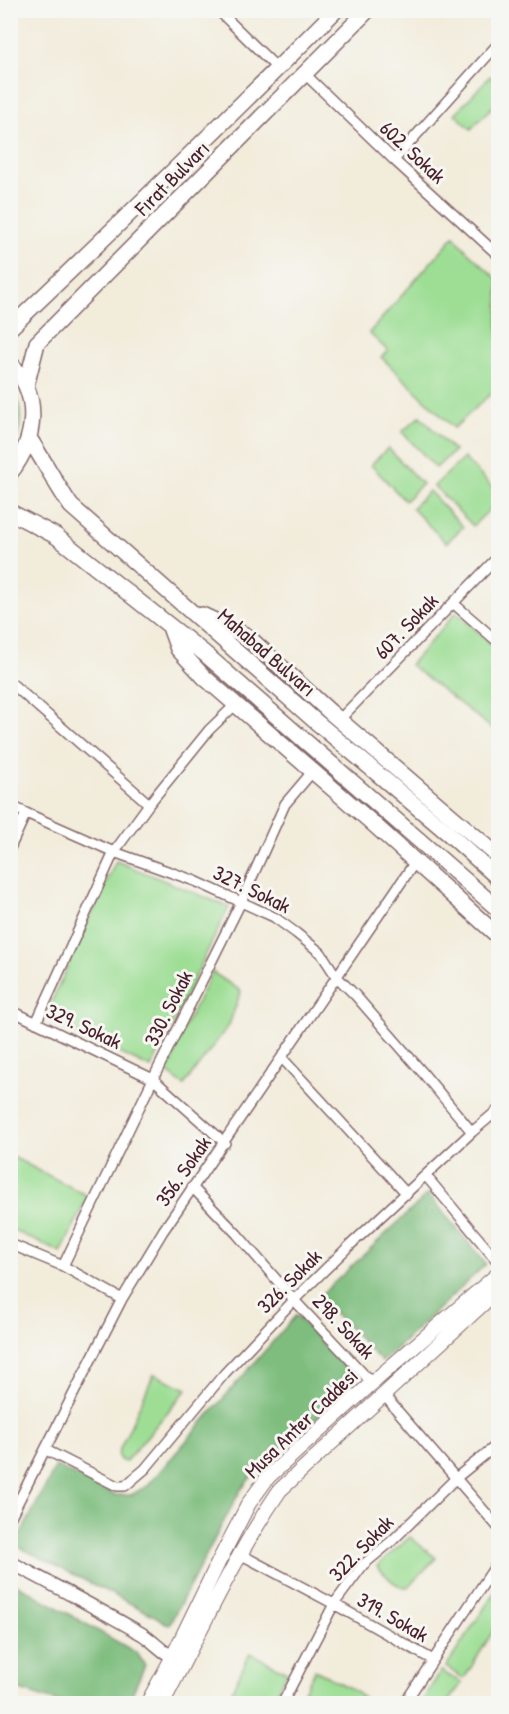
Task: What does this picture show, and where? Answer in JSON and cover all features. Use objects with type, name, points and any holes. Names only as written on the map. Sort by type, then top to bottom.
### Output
[{"type":"main road","name":"Fırat Bulvarı","points":[[10,328],[96,248],[336,10]]},
{"type":"main road","name":"Fırat Bulvarı","points":[[26,386],[37,343],[368,10]]},
{"type":"main road","points":[[10,363],[26,386],[32,412],[29,438],[21,459],[10,473]]},
{"type":"main road","name":"Mahabad Bulvarı","points":[[29,438],[71,506],[498,878]]},
{"type":"main road","name":"Mahabad Bulvarı","points":[[10,512],[56,536],[204,653],[498,909]]},
{"type":"main road","points":[[185,606],[247,636],[339,720],[498,856]]},
{"type":"main road","points":[[170,627],[178,649],[204,677],[498,936]]},
{"type":"main road","name":"Musa Anter Caddesi","points":[[162,1704],[178,1660],[249,1503],[268,1478],[372,1383],[498,1274]]},
{"type":"main road","name":"Musa Anter Caddesi","points":[[147,1704],[178,1660],[261,1518],[280,1490],[498,1290]]},
{"type":"street","points":[[218,10],[278,69]]},
{"type":"street","points":[[394,160],[498,44]]},
{"type":"street","name":"602. Sokak","points":[[305,74],[394,160],[498,255]]},
{"type":"street","name":"607. Sokak","points":[[339,720],[498,557]]},
{"type":"street","points":[[453,603],[498,642]]},
{"type":"street","points":[[10,682],[149,804]]},
{"type":"street","points":[[36,1023],[114,852],[149,804],[209,730],[236,704]]},
{"type":"street","name":"330. Sokak","points":[[63,1266],[241,902],[285,804],[313,771]]},
{"type":"street","name":"327. Sokak","points":[[10,805],[114,852],[195,881],[274,916],[321,953],[336,976],[416,1064],[472,1132]]},
{"type":"street","points":[[10,848],[26,813]]},
{"type":"street","name":"356. Sokak","points":[[10,1518],[123,1299],[163,1231],[415,862]]},
{"type":"street","points":[[10,1024],[13,1012]]},
{"type":"street","name":"329. Sokak","points":[[13,1012],[153,1079],[225,1143]]},
{"type":"street","points":[[282,1058],[407,1194]]},
{"type":"street","name":"326. Sokak","points":[[46,1450],[117,1486],[125,1486],[145,1469],[225,1373],[294,1300],[347,1248],[498,1110]]},
{"type":"street","points":[[426,1176],[498,1262]]},
{"type":"street","name":"298. Sokak","points":[[192,1187],[372,1383]]},
{"type":"street","points":[[10,1244],[63,1266],[123,1299]]},
{"type":"street","points":[[383,1394],[498,1527]]},
{"type":"street","name":"322. Sokak","points":[[282,1704],[334,1604],[363,1565],[393,1540],[456,1478],[498,1444]]},
{"type":"street","name":"319. Sokak","points":[[240,1554],[433,1660]]},
{"type":"street","points":[[10,1562],[149,1638],[160,1650],[178,1660]]},
{"type":"street","points":[[404,1704],[498,1562]]},
{"type":"green space","points":[[490,76],[498,84],[498,101],[471,129],[455,114]]},
{"type":"green space","points":[[454,236],[498,280],[498,387],[454,428],[381,357],[388,351],[369,333]]},
{"type":"green space","points":[[11,385],[20,411],[20,428],[11,455]]},
{"type":"green space","points":[[420,416],[454,451],[436,468],[402,432]]},
{"type":"green space","points":[[388,448],[422,484],[405,501],[371,465]]},
{"type":"green space","points":[[464,458],[498,493],[498,501],[473,526],[434,486]]},
{"type":"green space","points":[[429,491],[463,527],[446,543],[412,508]]},
{"type":"green space","points":[[456,612],[498,650],[498,733],[410,665]]},
{"type":"green space","points":[[116,861],[229,907],[151,1068],[44,1018]]},
{"type":"green space","points":[[212,972],[241,991],[229,1025],[184,1085],[163,1070]]},
{"type":"green space","points":[[11,1156],[88,1196],[61,1253],[11,1229]]},
{"type":"green space","points":[[428,1194],[486,1264],[382,1362],[319,1297]]},
{"type":"green space","points":[[296,1315],[358,1382],[257,1469],[240,1491],[169,1625],[15,1545],[56,1466],[115,1495],[131,1495],[147,1486]]},
{"type":"green space","points":[[154,1374],[187,1389],[125,1462],[120,1460],[118,1453]]},
{"type":"green space","points":[[410,1537],[436,1558],[408,1587],[403,1587],[391,1580],[377,1566]]},
{"type":"green space","points":[[11,1581],[137,1653],[145,1665],[128,1703],[60,1703],[11,1687]]},
{"type":"green space","points":[[498,1587],[498,1623],[464,1679],[446,1667]]},
{"type":"green space","points":[[250,1653],[287,1672],[271,1703],[226,1703]]},
{"type":"green space","points":[[315,1670],[348,1687],[371,1703],[319,1703],[302,1695]]},
{"type":"green space","points":[[441,1671],[462,1683],[447,1703],[421,1703]]}]
